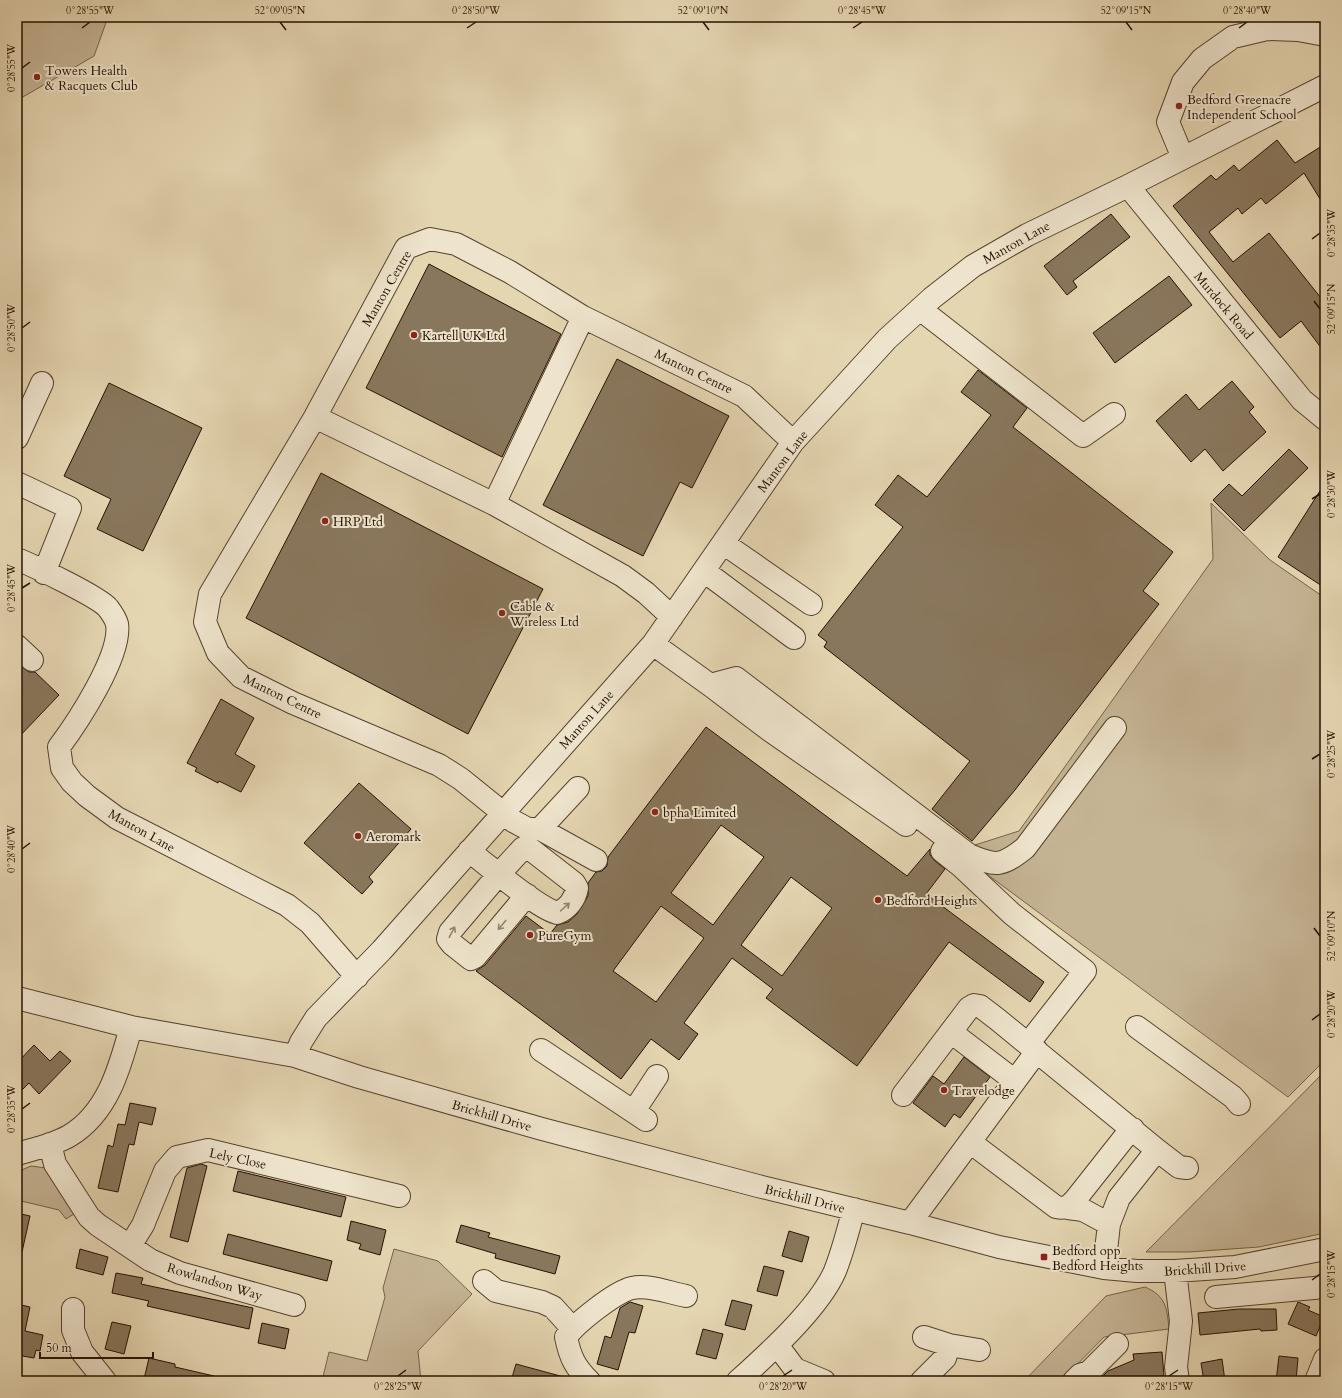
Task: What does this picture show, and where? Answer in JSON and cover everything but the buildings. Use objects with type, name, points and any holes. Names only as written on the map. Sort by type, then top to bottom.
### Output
[{"type":"street","points":[[1183,158],[1168,122],[1183,82],[1202,59],[1233,37],[1267,29],[1298,30],[1325,35]]},
{"type":"street","name":"Manton Lane","points":[[295,1056],[300,1042],[316,1018],[357,977],[652,644],[793,442],[887,340],[920,309],[973,266],[1027,235],[1128,186],[1325,86]]},
{"type":"street","name":"Murdock Road","points":[[1128,186],[1302,400],[1325,419]]},
{"type":"street","name":"Manton Centre","points":[[596,860],[540,829],[528,828],[503,813],[461,779],[439,765],[293,703],[241,677],[218,653],[205,622],[210,594],[316,417],[406,248],[430,239],[456,244],[510,272],[583,317],[744,396],[793,442]]},
{"type":"street","points":[[920,309],[1083,436],[1114,414]]},
{"type":"street","points":[[494,504],[583,317]]},
{"type":"street","points":[[17,438],[42,383]]},
{"type":"street","points":[[316,417],[494,504],[623,576],[646,593],[672,617]]},
{"type":"street","points":[[17,483],[70,508],[44,573]]},
{"type":"street","points":[[723,543],[811,604]]},
{"type":"street","name":"Manton Lane","points":[[17,559],[96,598],[108,608],[117,624],[116,642],[110,658],[80,719],[59,747],[62,768],[72,782],[87,796],[116,818],[287,905],[310,923],[357,977]]},
{"type":"street","points":[[704,571],[794,638]]},
{"type":"street","points":[[652,644],[710,685],[768,729],[927,840],[962,867],[1012,914],[1085,971],[1032,1047],[1015,1080],[910,1223]]},
{"type":"street","points":[[710,685],[736,678],[969,855],[989,864],[1008,861],[1025,848],[1115,728]]},
{"type":"street","points":[[540,829],[578,788]]},
{"type":"street","points":[[469,851],[498,874],[551,911],[557,913],[566,908],[576,896],[577,888],[574,883],[529,848],[523,848],[498,874],[450,932],[448,939],[467,957],[471,959],[475,957],[527,895]]},
{"type":"street","points":[[17,998],[131,1027],[295,1056]]},
{"type":"street","points":[[903,1095],[969,1008],[974,1005],[980,1006],[1157,1150],[1179,1167],[1187,1168]]},
{"type":"street","points":[[17,1154],[50,1144],[80,1129],[109,1094],[120,1069],[131,1027]]},
{"type":"street","points":[[1137,1027],[1233,1097],[1239,1104]]},
{"type":"street","points":[[951,1032],[1015,1080]]},
{"type":"street","points":[[541,1050],[640,1116],[657,1076]]},
{"type":"street","name":"Brickhill Drive","points":[[295,1056],[359,1077],[542,1130],[999,1247],[1104,1268],[1137,1271],[1175,1271],[1235,1267],[1325,1249]]},
{"type":"street","points":[[1068,1208],[1124,1138],[1133,1129]]},
{"type":"street","points":[[970,1142],[1056,1207],[1083,1210],[1109,1224]]},
{"type":"street","name":"Rowlandson Way","points":[[50,1144],[56,1164],[89,1217],[98,1225],[150,1260],[180,1273],[294,1304]]},
{"type":"street","name":"Lely Close","points":[[130,1246],[143,1225],[164,1171],[177,1157],[192,1152],[208,1150],[399,1196]]},
{"type":"street","points":[[1104,1268],[1109,1224],[1119,1198],[1157,1150]]},
{"type":"street","points":[[738,1381],[777,1345],[819,1297],[834,1272],[854,1209]]},
{"type":"street","points":[[1175,1271],[1181,1321],[1176,1367],[1178,1381]]},
{"type":"street","points":[[484,1281],[496,1291],[542,1302],[553,1307],[572,1328]]},
{"type":"street","points":[[1216,1297],[1325,1287]]},
{"type":"street","points":[[589,1381],[580,1373],[570,1356],[566,1337],[572,1328],[606,1302],[632,1288],[650,1288],[686,1296]]},
{"type":"street","points":[[73,1308],[73,1330],[82,1352],[105,1381]]},
{"type":"street","points":[[924,1337],[949,1345],[978,1350]]},
{"type":"street","points":[[1074,1381],[1080,1375],[1089,1372],[1117,1344]]},
{"type":"street","points":[[777,1345],[795,1368],[824,1381]]},
{"type":"street","points":[[922,1381],[945,1358],[949,1345]]},
{"type":"street","points":[[1316,1381],[1325,1359]]},
{"type":"shaded area","name":"Towers Health & Racquets Club","points":[[17,17],[108,17],[94,56],[17,99]]},
{"type":"shaded area","points":[[1211,503],[1270,560],[1325,598],[1325,1060],[1288,1097],[965,858],[975,845],[1019,831],[1213,559]]},
{"type":"shaded area","points":[[1325,1071],[1325,1233],[1259,1247],[1189,1252],[1146,1252]]},
{"type":"shaded area","points":[[31,1166],[46,1168],[77,1212],[66,1219],[59,1210],[17,1200],[17,1172]]},
{"type":"shaded area","points":[[394,1249],[438,1261],[472,1294],[418,1351],[421,1381],[322,1381],[329,1352],[367,1361],[385,1297],[383,1288]]},
{"type":"shaded area","points":[[1145,1287],[1157,1294],[1164,1304],[1169,1329],[1104,1337],[1061,1381],[1024,1381],[1106,1296]]},
{"type":"place","name":"Towers Health & Racquets Club","points":[[37,77]]},
{"type":"place","name":"Bedford Greenacre Independent School","points":[[1179,106]]},
{"type":"place","name":"Kartell UK Ltd","points":[[414,335]]},
{"type":"place","name":"HRP Ltd","points":[[325,521]]},
{"type":"place","name":"Cable & Wireless Ltd","points":[[502,613]]},
{"type":"place","name":"bpha Limited","points":[[655,812]]},
{"type":"place","name":"Aeromark","points":[[358,836]]},
{"type":"place","name":"Bedford Heights","points":[[878,900]]},
{"type":"place","name":"PureGym","points":[[530,935]]},
{"type":"place","name":"Travelodge","points":[[944,1090]]},
{"type":"place","name":"Bedford opp Bedford Heights","points":[[1044,1257]]}]
